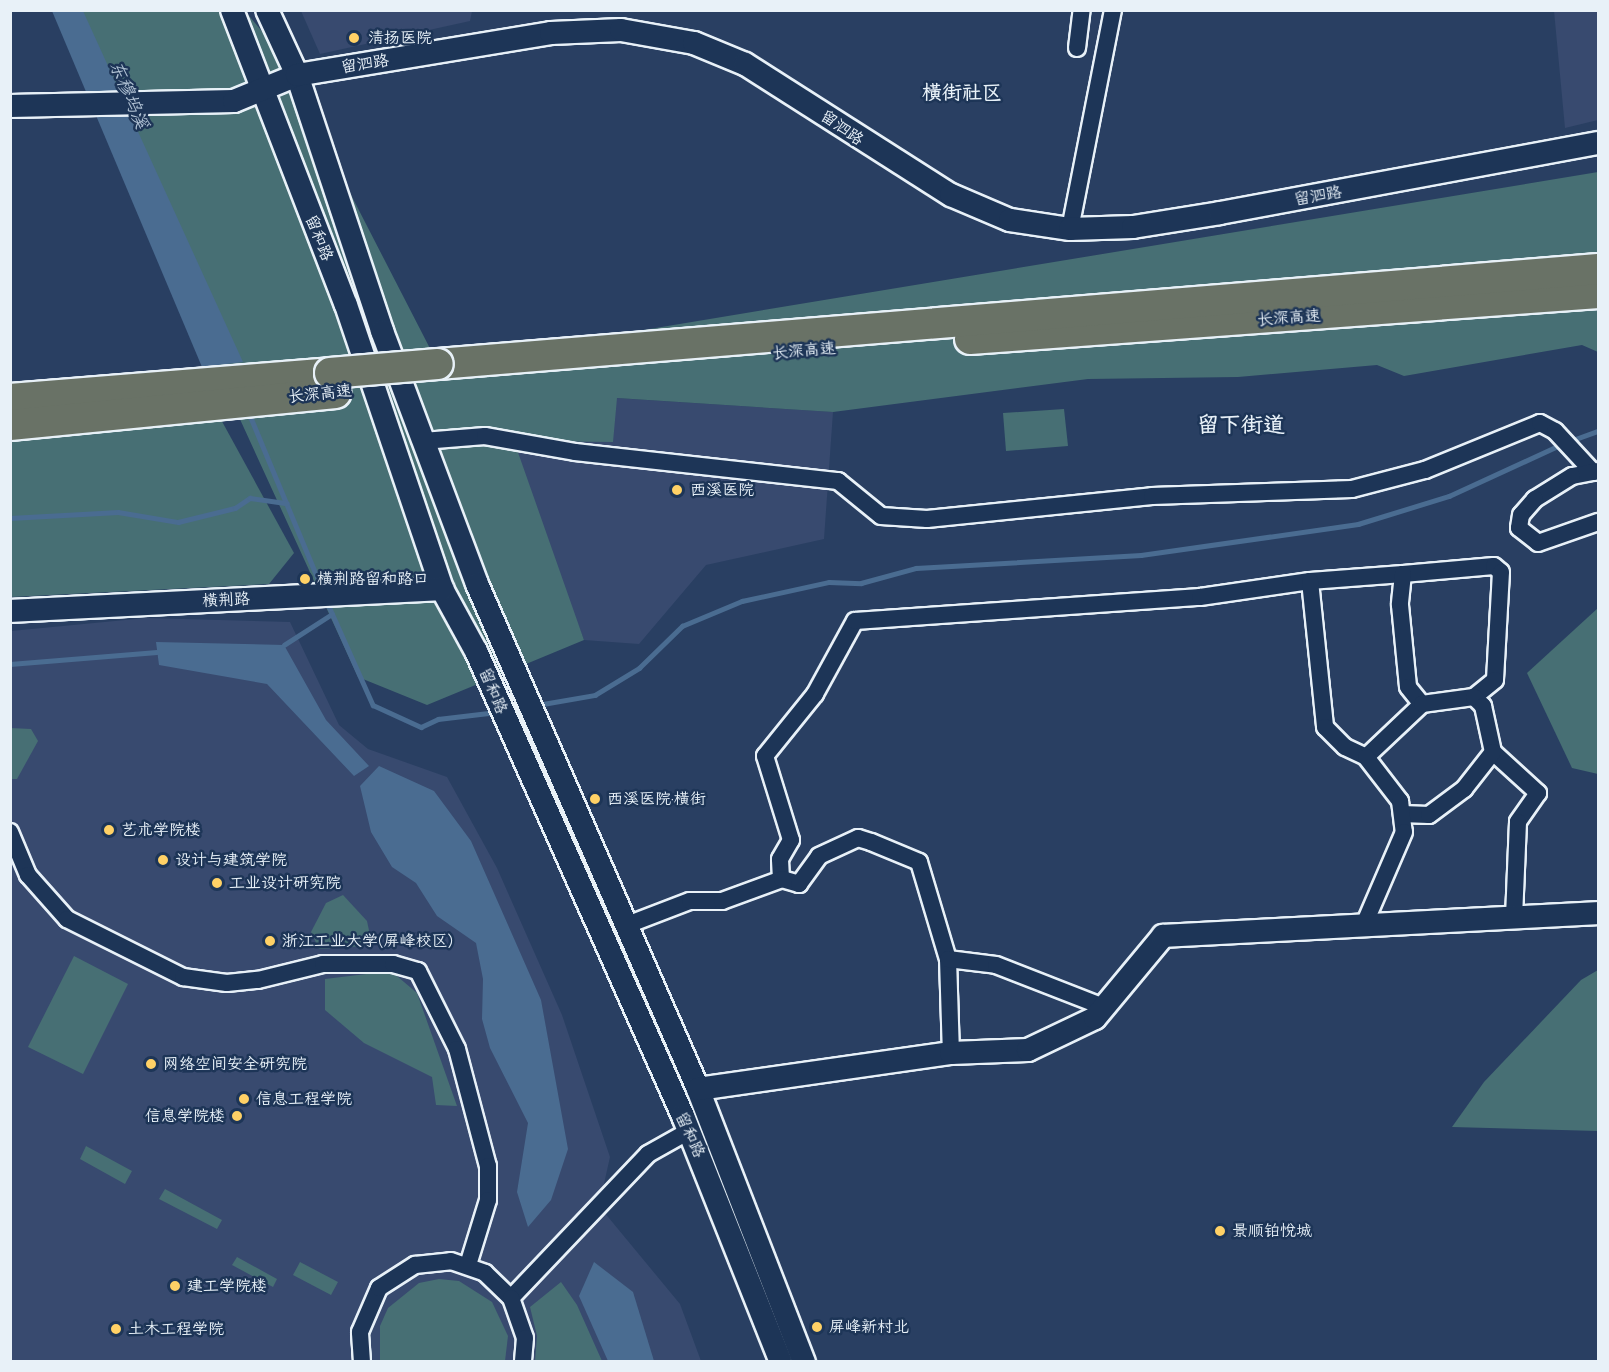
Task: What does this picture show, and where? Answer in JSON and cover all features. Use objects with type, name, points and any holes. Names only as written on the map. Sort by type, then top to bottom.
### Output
[{"type":"highway","name":"长深高速","points":[[10,399],[239,391],[1599,269]]},
{"type":"highway","name":"长深高速","points":[[439,373],[843,347],[1599,293]]},
{"type":"highway","name":"长深高速","points":[[10,425],[239,391]]},
{"type":"street","name":"留和路","points":[[232,10],[264,86],[350,316],[442,589],[476,651],[689,1131],[781,1362]]},
{"type":"street","name":"留和路","points":[[267,10],[297,75],[423,441],[543,732],[698,1089],[804,1362]]},
{"type":"street","points":[[1077,48],[1082,10]]},
{"type":"street","points":[[1070,229],[1113,10]]},
{"type":"street","name":"留泗路","points":[[10,106],[137,105],[234,101],[264,86],[297,75],[550,33],[621,30],[694,43],[745,64],[951,195],[1010,220],[1070,229],[1133,227],[1220,213],[1599,143]]},
{"type":"street","points":[[423,441],[485,436],[576,452],[838,481],[880,516],[927,519],[1152,496],[1352,489],[1425,471],[1540,423],[1555,431],[1591,468],[1572,476],[1535,499],[1521,514],[1519,528],[1538,543],[1599,522]]},
{"type":"street","points":[[781,879],[780,859],[791,840],[765,756],[815,694],[855,621],[1200,597],[1310,581],[1494,566],[1501,572],[1495,680],[1474,698],[1422,704],[1366,757]]},
{"type":"street","points":[[1403,574],[1400,605],[1408,687],[1422,704]]},
{"type":"street","points":[[1310,581],[1325,726],[1345,747],[1366,757],[1400,801],[1404,832],[1364,925]]},
{"type":"street","name":"横荆路","points":[[10,611],[442,589]]},
{"type":"street","points":[[1474,698],[1483,706],[1492,753],[1538,793],[1518,822],[1514,918]]},
{"type":"street","points":[[1402,814],[1429,815],[1464,789],[1492,753]]},
{"type":"street","points":[[10,832],[28,875],[67,919],[183,977],[258,981],[323,964],[393,964],[418,971],[458,1049],[488,1166],[486,1211],[468,1265]]},
{"type":"street","points":[[627,925],[690,901],[722,901],[781,879],[799,884],[819,856],[858,838],[919,862],[948,959],[951,1053]]},
{"type":"street","points":[[698,1089],[951,1053],[1028,1050],[1095,1018],[1163,936],[1599,913]]},
{"type":"street","points":[[948,959],[996,965],[1104,1007]]},
{"type":"street","points":[[512,1298],[648,1154],[689,1131]]},
{"type":"street","points":[[362,1362],[360,1332],[378,1288],[415,1265],[468,1265],[512,1298],[525,1338],[523,1362]]},
{"type":"shaded area","points":[[52,11],[83,11],[243,362],[202,367]]},
{"type":"shaded area","name":"清扬医院","points":[[301,11],[472,11],[470,21],[320,54]]},
{"type":"shaded area","points":[[1554,11],[1598,11],[1598,120],[1565,128]]},
{"type":"shaded area","name":"西溪医院","points":[[616,398],[833,412],[824,539],[706,565],[639,644],[584,640],[505,434]]},
{"type":"shaded area","name":"浙江工业大学(屏峰校区)","points":[[146,618],[290,622],[339,725],[368,749],[447,777],[497,868],[562,1015],[610,1157],[599,1206],[680,1304],[701,1361],[11,1362],[11,631]]},
{"type":"shaded area","points":[[156,642],[284,645],[326,720],[369,766],[354,776],[267,684],[159,665]]},
{"type":"shaded area","points":[[379,766],[434,791],[471,841],[541,1000],[568,1149],[551,1200],[528,1227],[517,1192],[528,1123],[490,1048],[482,1019],[483,979],[476,943],[437,916],[416,883],[392,867],[371,832],[360,786]]},
{"type":"shaded area","points":[[594,1262],[633,1292],[654,1361],[608,1361],[579,1296]]},
{"type":"green space","points":[[53,11],[245,11],[275,47],[438,364],[1598,172],[1598,352],[1582,345],[1404,376],[1377,365],[1238,377],[1088,379],[833,412],[617,398],[613,442],[514,441],[584,640],[427,705],[358,677]]},
{"type":"green space","points":[[11,404],[213,405],[294,553],[269,584],[11,597]]},
{"type":"green space","points":[[1064,409],[1068,446],[1006,451],[1003,413]]},
{"type":"green space","points":[[1598,608],[1598,774],[1572,768],[1527,673]]},
{"type":"green space","points":[[10,728],[31,729],[38,741],[17,779],[11,779]]},
{"type":"green space","points":[[343,895],[367,921],[371,940],[364,946],[319,949],[311,932],[326,903]]},
{"type":"green space","points":[[74,956],[128,984],[83,1074],[28,1047]]},
{"type":"green space","points":[[1598,970],[1598,1131],[1452,1127],[1484,1082],[1581,980]]},
{"type":"green space","points":[[391,971],[417,993],[457,1106],[436,1105],[432,1077],[364,1043],[325,1010],[325,979]]},
{"type":"green space","points":[[86,1146],[132,1171],[125,1184],[80,1159]]},
{"type":"green space","points":[[165,1189],[222,1220],[217,1229],[159,1199]]},
{"type":"green space","points":[[237,1257],[277,1279],[273,1287],[232,1265]]},
{"type":"green space","points":[[300,1262],[338,1282],[331,1295],[293,1275]]},
{"type":"green space","points":[[439,1279],[459,1281],[492,1302],[508,1336],[505,1361],[380,1361],[380,1326],[388,1308],[419,1283]]},
{"type":"green space","points":[[561,1282],[577,1305],[602,1361],[535,1361],[537,1336],[530,1307]]},
{"type":"waterway","points":[[249,413],[322,588]]},
{"type":"waterway","points":[[1570,441],[1598,431]]},
{"type":"waterway","points":[[537,705],[595,695],[639,668],[682,626],[742,601],[829,582],[861,583],[916,568],[1141,555],[1358,524],[1449,496],[1562,444]]},
{"type":"waterway","points":[[10,518],[118,512],[178,522],[235,508],[250,498],[287,503]]},
{"type":"waterway","points":[[327,602],[373,705],[421,727],[438,719],[497,712]]},
{"type":"waterway","points":[[284,645],[332,614]]},
{"type":"waterway","points":[[10,664],[157,652]]},
{"type":"place","name":"清扬医院","points":[[354,38]]},
{"type":"place","name":"西溪医院","points":[[677,490]]},
{"type":"place","name":"横荆路留和路口","points":[[305,579]]},
{"type":"place","name":"西溪医院·横街","points":[[595,799]]},
{"type":"place","name":"艺术学院楼","points":[[109,830]]},
{"type":"place","name":"设计与建筑学院","points":[[163,860]]},
{"type":"place","name":"工业设计研究院","points":[[217,883]]},
{"type":"place","name":"浙江工业大学(屏峰校区)","points":[[270,941]]},
{"type":"place","name":"网络空间安全研究院","points":[[151,1064]]},
{"type":"place","name":"信息工程学院","points":[[244,1099]]},
{"type":"place","name":"信息学院楼","points":[[237,1116]]},
{"type":"place","name":"景顺铂悦城","points":[[1220,1231]]},
{"type":"place","name":"建工学院楼","points":[[175,1286]]},
{"type":"place","name":"屏峰新村北","points":[[817,1327]]},
{"type":"place","name":"土木工程学院","points":[[116,1329]]},
{"type":"district","name":"横街社区","points":[[962,92]]},
{"type":"district","name":"留下街道","points":[[1241,426]]},
{"type":"water label","name":"东穆坞溪","points":[[128,95]]}]
